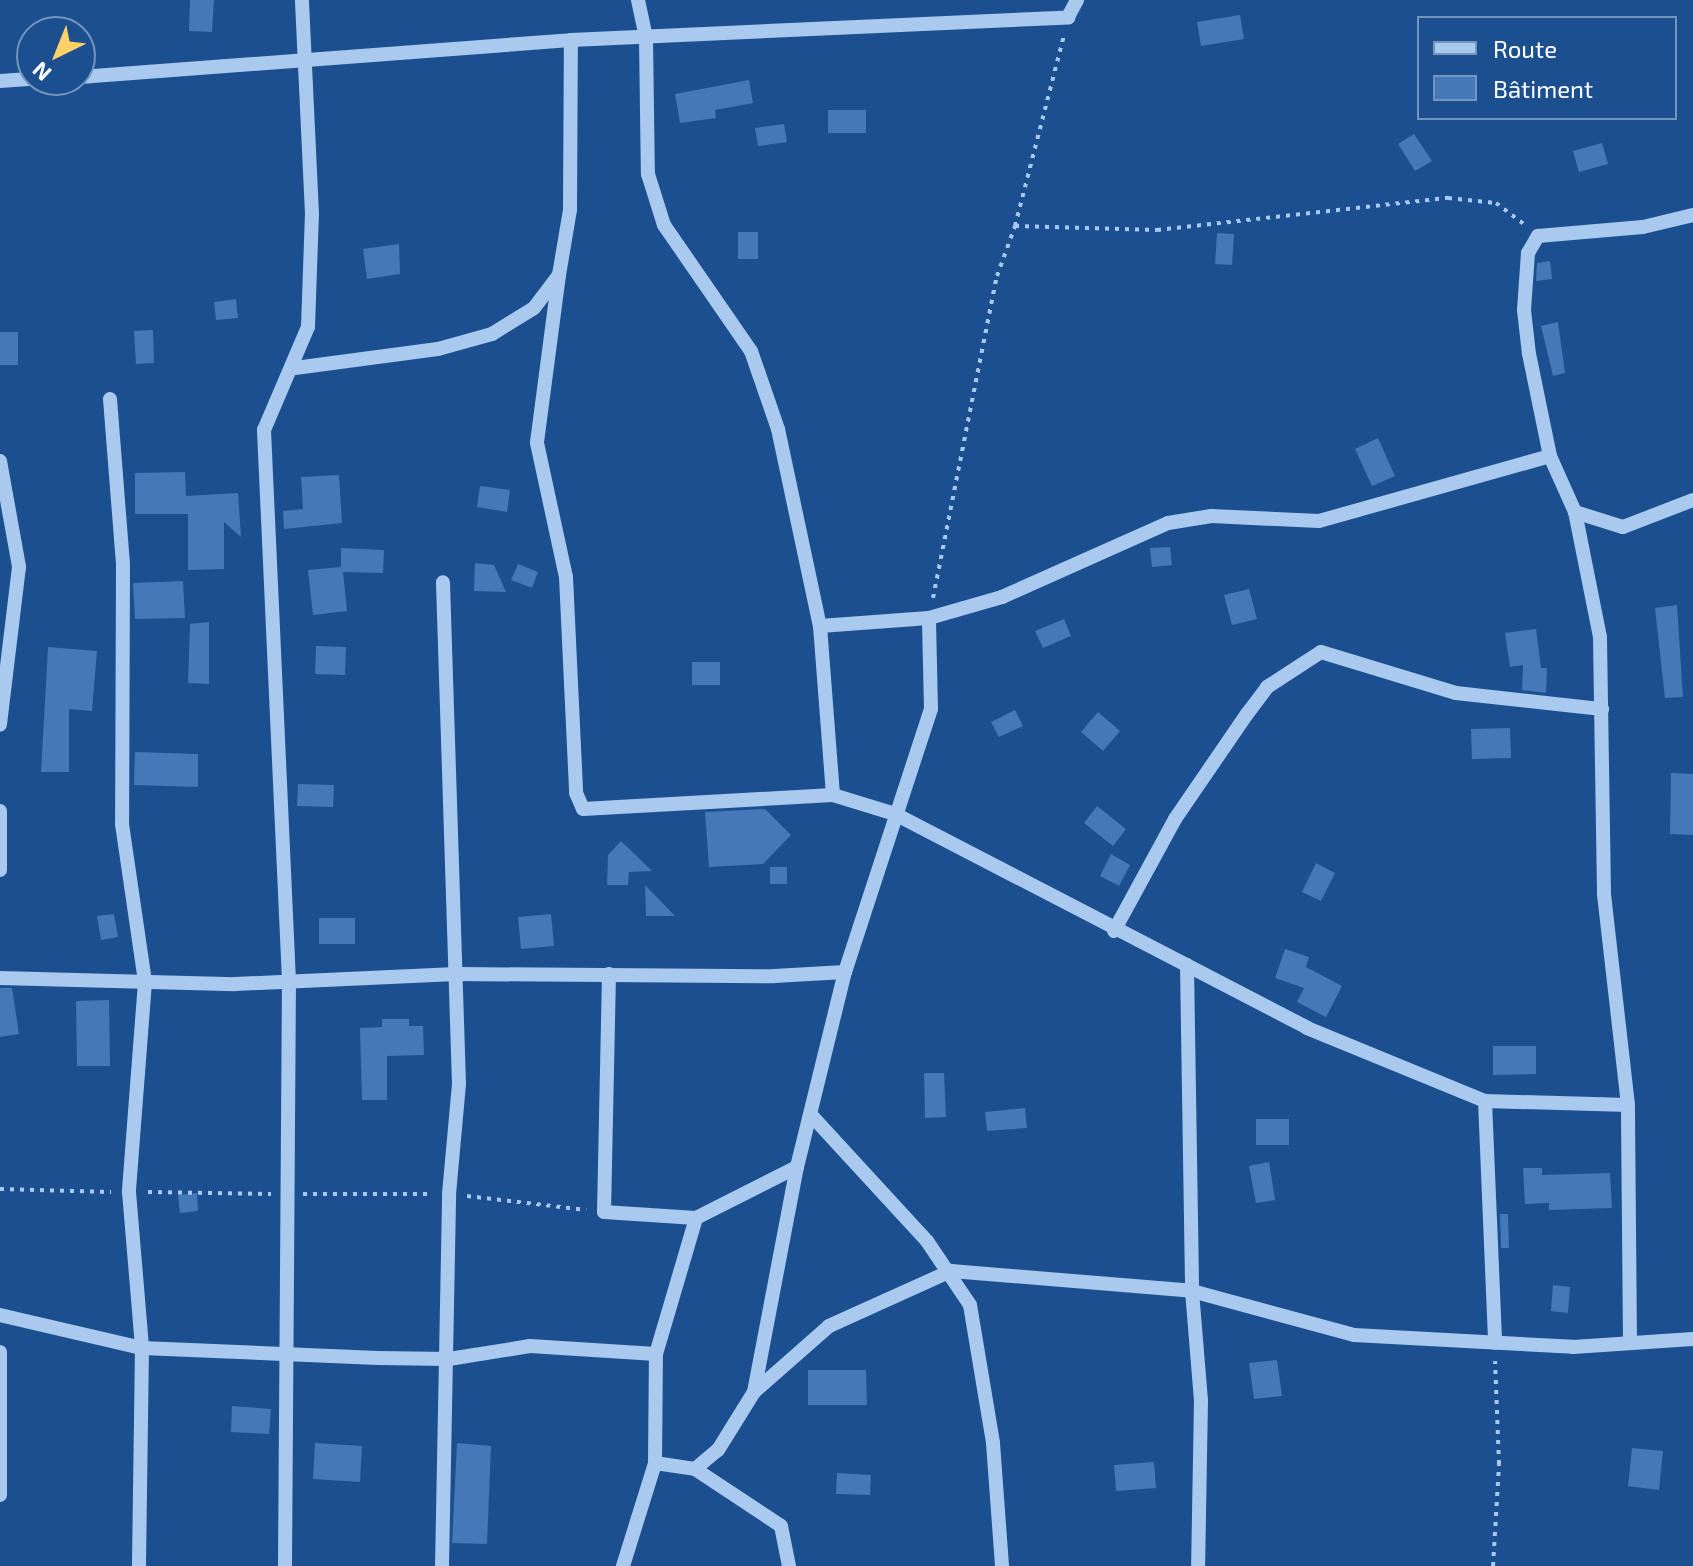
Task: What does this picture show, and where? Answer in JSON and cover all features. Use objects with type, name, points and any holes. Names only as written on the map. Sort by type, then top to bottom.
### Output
[{"type":"street","points":[[285,1566],[289,981],[264,430],[295,368],[308,327],[311,277],[301,60],[302,0]]},
{"type":"street","points":[[638,0],[646,39],[648,174],[664,225],[751,351],[778,429],[820,626],[833,795]]},
{"type":"street","points":[[96,76],[571,40],[646,39],[1068,17],[1077,0]]},
{"type":"street","points":[[571,40],[570,210],[537,443],[566,577],[576,793],[583,809],[833,795],[895,814],[1114,931],[1353,1049],[1485,1101],[1628,1105]]},
{"type":"street","points":[[1630,1343],[1628,1105],[1604,893],[1600,637],[1575,512],[1550,456],[1524,310],[1528,253],[1538,236],[1643,227],[1693,215]]},
{"type":"street","points":[[295,368],[438,349],[492,334],[534,308],[559,275]]},
{"type":"street","points":[[110,399],[123,564],[122,824],[145,982],[129,1192],[142,1348],[139,1566]]},
{"type":"street","points":[[820,626],[929,618],[1002,597],[1168,523],[1211,516],[1319,521],[1550,456]]},
{"type":"street","points":[[0,461],[19,567],[0,725]]},
{"type":"street","points":[[1575,512],[1623,527],[1693,500]]},
{"type":"street","points":[[442,1566],[449,1359],[449,1194],[459,1084],[443,582]]},
{"type":"street","points":[[754,1392],[797,1167],[845,972],[931,709],[929,618]]},
{"type":"street","points":[[1114,931],[1175,819],[1267,687],[1321,652],[1456,693],[1602,709]]},
{"type":"street","points":[[0,811],[0,870]]},
{"type":"street","points":[[1187,965],[1192,1291],[1201,1400],[1198,1566]]},
{"type":"street","points":[[0,978],[145,982],[289,981],[456,974],[774,976],[845,972]]},
{"type":"street","points":[[609,974],[604,1212],[696,1218],[797,1167]]},
{"type":"street","points":[[1485,1101],[1495,1343]]},
{"type":"street","points":[[812,1116],[951,1271],[977,1329],[1002,1566]]},
{"type":"street","points":[[623,1566],[655,1463],[656,1354],[696,1218]]},
{"type":"street","points":[[695,1469],[718,1450],[754,1392],[829,1326],[951,1271],[1192,1291],[1354,1335],[1495,1343],[1630,1343],[1693,1339]]},
{"type":"street","points":[[0,1315],[142,1348],[449,1359],[530,1346],[656,1354]]},
{"type":"street","points":[[0,1352],[0,1495]]},
{"type":"street","points":[[655,1463],[695,1469],[781,1526],[789,1566]]},
{"type":"path","points":[[929,618],[997,276],[1015,226],[1068,17]]},
{"type":"path","points":[[1015,226],[1157,230],[1448,198],[1496,203],[1538,236]]},
{"type":"path","points":[[1493,1566],[1499,1464],[1495,1343]]},
{"type":"building","points":[[190,0],[214,0],[212,32],[189,31]]},
{"type":"building","points":[[1240,15],[1244,39],[1201,46],[1197,22]]},
{"type":"building","points":[[749,80],[753,103],[715,110],[716,118],[680,123],[675,94]]},
{"type":"building","points":[[828,110],[866,110],[866,133],[828,133]]},
{"type":"building","points":[[784,124],[787,142],[758,146],[755,128]]},
{"type":"building","points":[[1414,134],[1432,161],[1415,171],[1398,144]]},
{"type":"building","points":[[1602,143],[1608,164],[1579,172],[1573,151]]},
{"type":"building","points":[[738,232],[758,232],[758,259],[738,259]]},
{"type":"building","points":[[1217,233],[1234,234],[1232,265],[1215,264]]},
{"type":"building","points":[[399,244],[400,274],[367,279],[363,249]]},
{"type":"building","points":[[1550,261],[1552,279],[1536,281],[1537,263]]},
{"type":"building","points":[[236,299],[238,318],[216,320],[214,302]]},
{"type":"building","points":[[1558,322],[1565,373],[1553,376],[1541,326]]},
{"type":"building","points":[[153,330],[154,363],[136,364],[134,331]]},
{"type":"building","points":[[0,332],[18,332],[18,365],[0,365]]},
{"type":"building","points":[[1378,438],[1395,476],[1372,486],[1355,449]]},
{"type":"building","points":[[185,472],[186,496],[238,493],[241,537],[224,522],[224,569],[188,570],[188,514],[135,514],[135,473]]},
{"type":"building","points":[[339,475],[342,523],[284,529],[283,511],[303,509],[301,477]]},
{"type":"building","points":[[480,486],[510,490],[507,512],[477,507]]},
{"type":"building","points":[[1170,547],[1172,565],[1152,567],[1150,548]]},
{"type":"building","points":[[341,548],[384,550],[383,573],[343,572],[347,611],[313,615],[308,570],[341,567]]},
{"type":"building","points":[[475,563],[494,565],[506,592],[474,591]]},
{"type":"building","points":[[518,564],[538,572],[532,588],[511,580]]},
{"type":"building","points":[[183,581],[185,618],[135,619],[133,583]]},
{"type":"building","points":[[1249,589],[1257,619],[1232,625],[1224,595]]},
{"type":"building","points":[[1677,605],[1683,697],[1665,698],[1655,608]]},
{"type":"building","points":[[1064,619],[1071,636],[1043,648],[1035,631]]},
{"type":"building","points":[[209,622],[209,684],[188,683],[190,624]]},
{"type":"building","points":[[1536,629],[1541,668],[1547,668],[1546,693],[1522,690],[1523,665],[1510,667],[1505,633]]},
{"type":"building","points":[[316,646],[346,647],[345,675],[315,674]]},
{"type":"building","points":[[48,647],[97,651],[92,711],[69,709],[69,772],[41,772]]},
{"type":"building","points":[[692,662],[720,662],[720,685],[692,685]]},
{"type":"building","points":[[1015,710],[1023,726],[999,737],[991,722]]},
{"type":"building","points":[[1098,712],[1120,731],[1103,751],[1081,732]]},
{"type":"building","points":[[1510,728],[1511,758],[1472,759],[1471,729]]},
{"type":"building","points":[[135,752],[198,754],[198,787],[134,785]]},
{"type":"building","points":[[1671,773],[1693,774],[1693,835],[1670,834]]},
{"type":"building","points":[[298,784],[334,785],[333,807],[297,806]]},
{"type":"building","points":[[1097,806],[1126,829],[1113,846],[1084,823]]},
{"type":"building","points":[[765,809],[791,835],[763,864],[709,867],[705,812]]},
{"type":"building","points":[[621,841],[652,871],[629,872],[628,885],[607,885],[608,855]]},
{"type":"building","points":[[1111,854],[1130,865],[1119,886],[1100,876]]},
{"type":"building","points":[[1316,863],[1335,873],[1321,901],[1302,892]]},
{"type":"building","points":[[770,867],[787,867],[787,884],[770,884]]},
{"type":"building","points":[[645,885],[675,916],[646,916]]},
{"type":"building","points":[[114,914],[118,937],[101,940],[97,916]]},
{"type":"building","points":[[551,914],[554,946],[521,949],[518,917]]},
{"type":"building","points":[[319,918],[355,918],[355,944],[319,944]]},
{"type":"building","points":[[1285,949],[1309,957],[1306,967],[1342,986],[1326,1017],[1297,1002],[1304,988],[1275,978]]},
{"type":"building","points":[[0,988],[12,988],[19,1034],[0,1037]]},
{"type":"building","points":[[109,1000],[110,1066],[77,1066],[76,1001]]},
{"type":"building","points":[[382,1019],[409,1019],[409,1026],[423,1026],[424,1055],[387,1056],[387,1100],[362,1100],[360,1028],[382,1027]]},
{"type":"building","points":[[1493,1046],[1536,1046],[1536,1074],[1493,1075]]},
{"type":"building","points":[[924,1073],[944,1073],[946,1117],[925,1118]]},
{"type":"building","points":[[1025,1108],[1027,1128],[987,1131],[985,1112]]},
{"type":"building","points":[[1256,1119],[1289,1119],[1289,1145],[1256,1145]]},
{"type":"building","points":[[1269,1162],[1275,1200],[1256,1203],[1249,1166]]},
{"type":"building","points":[[1523,1168],[1542,1168],[1542,1175],[1610,1173],[1612,1208],[1549,1210],[1549,1203],[1525,1204]]},
{"type":"building","points":[[197,1193],[198,1211],[180,1213],[178,1195]]},
{"type":"building","points":[[1500,1214],[1508,1214],[1509,1248],[1501,1248]]},
{"type":"building","points":[[1553,1285],[1570,1287],[1568,1313],[1551,1311]]},
{"type":"building","points":[[1277,1360],[1282,1396],[1254,1399],[1249,1363]]},
{"type":"building","points":[[808,1370],[866,1370],[867,1405],[808,1405]]},
{"type":"building","points":[[232,1406],[271,1409],[269,1434],[231,1432]]},
{"type":"building","points":[[315,1443],[362,1446],[360,1482],[313,1479]]},
{"type":"building","points":[[457,1443],[491,1446],[487,1544],[452,1543]]},
{"type":"building","points":[[1632,1448],[1663,1451],[1659,1490],[1628,1486]]},
{"type":"building","points":[[1154,1462],[1156,1488],[1116,1491],[1114,1465]]},
{"type":"building","points":[[837,1473],[871,1475],[870,1495],[836,1494]]}]
